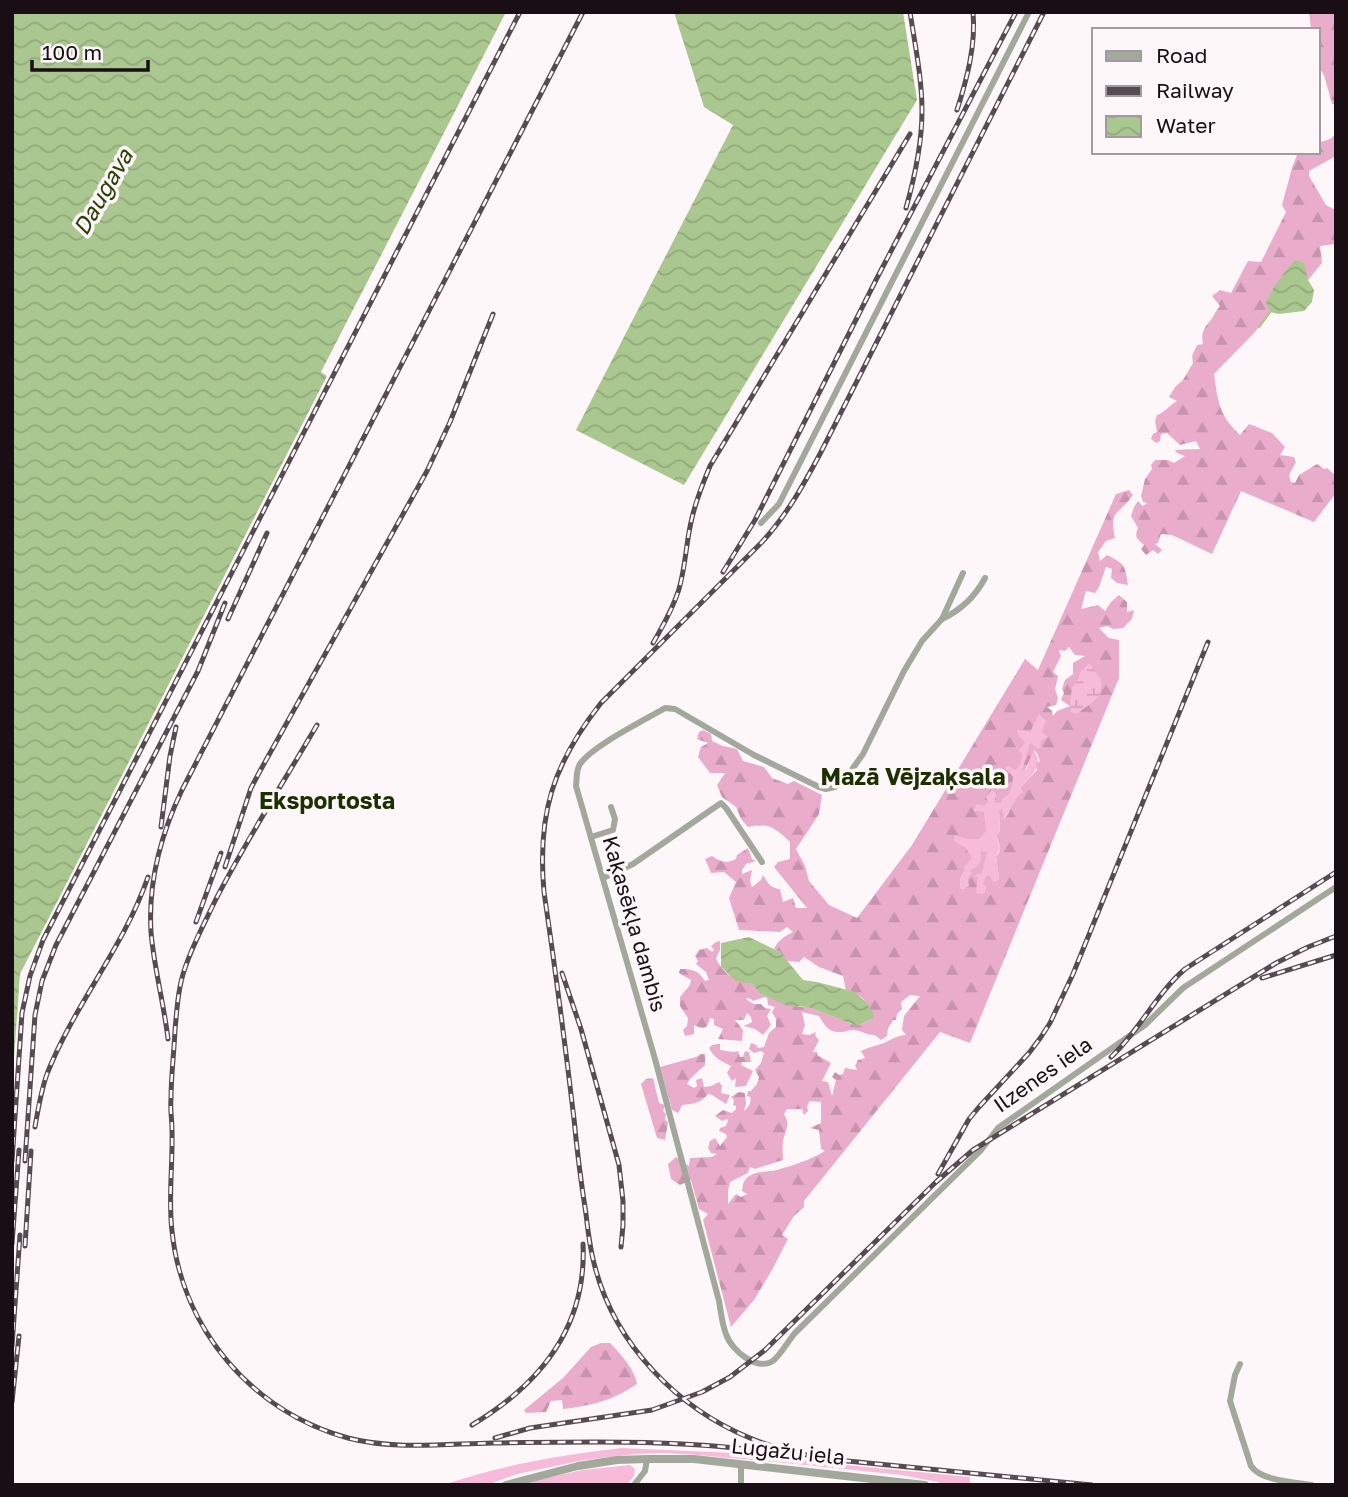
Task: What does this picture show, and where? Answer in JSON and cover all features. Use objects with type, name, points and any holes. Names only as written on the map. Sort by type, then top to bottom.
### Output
[{"type":"street","points":[[761,523],[779,504],[1029,12]]},
{"type":"street","points":[[942,619],[963,573]]},
{"type":"street","points":[[942,619],[955,613],[969,600],[985,578]]},
{"type":"street","name":"Kaķasēkļa dambis","points":[[773,1360],[763,1365],[752,1362],[736,1349],[726,1336],[659,1072],[576,786],[577,773],[581,763],[603,745],[666,708],[676,709],[754,755],[819,787],[835,787],[848,775],[863,754],[904,671],[922,641],[942,619]]},
{"type":"street","points":[[603,878],[633,864],[720,803],[762,862]]},
{"type":"street","points":[[591,837],[613,830],[615,819],[611,807]]},
{"type":"street","name":"Ilzenes iela","points":[[773,1360],[795,1333],[981,1150],[998,1128],[1145,1025],[1183,988],[1336,887]]},
{"type":"street","points":[[1240,1364],[1230,1401],[1255,1473],[1312,1485]]},
{"type":"street","points":[[634,1485],[645,1472],[647,1459]]},
{"type":"street","name":"Lugažu iela","points":[[506,1485],[578,1466],[647,1459],[694,1459],[925,1485]]},
{"type":"street","points":[[741,1464],[741,1485]]},
{"type":"green space","points":[[1309,12],[1336,12],[1336,104],[1332,104],[1320,69],[1320,28],[1311,28]]},
{"type":"green space","points":[[1336,134],[1336,156],[1309,171],[1309,176],[1326,205],[1336,210],[1336,244],[1320,246],[1322,263],[1308,280],[1295,261],[1267,302],[1270,312],[1255,332],[1214,374],[1221,408],[1240,435],[1249,424],[1272,433],[1285,447],[1280,455],[1294,457],[1296,462],[1289,475],[1291,482],[1295,483],[1299,475],[1317,464],[1336,476],[1336,493],[1314,522],[1241,491],[1212,554],[1172,535],[1161,534],[1155,544],[1162,550],[1158,554],[1153,550],[1146,555],[1141,549],[1144,545],[1137,538],[1138,528],[1131,516],[1138,501],[1143,506],[1147,503],[1143,502],[1141,496],[1145,479],[1152,469],[1151,465],[1155,460],[1174,463],[1185,456],[1175,450],[1200,449],[1196,441],[1180,445],[1167,433],[1161,434],[1160,441],[1156,443],[1151,439],[1157,432],[1157,415],[1177,401],[1169,397],[1193,363],[1192,356],[1197,345],[1203,344],[1204,329],[1220,306],[1212,296],[1220,290],[1231,293],[1248,261],[1261,262],[1286,212],[1282,205],[1297,154],[1320,154],[1320,142]]},
{"type":"green space","points":[[1129,490],[1133,495],[1114,517],[1115,538],[1106,541],[1098,552],[1100,561],[1107,555],[1121,563],[1128,585],[1117,583],[1111,578],[1112,569],[1106,567],[1095,593],[1086,591],[1081,609],[1098,605],[1105,611],[1119,595],[1127,602],[1127,612],[1134,610],[1132,619],[1123,628],[1099,628],[1109,638],[1119,640],[1119,678],[970,1043],[940,1032],[804,1201],[804,1207],[794,1216],[782,1235],[788,1239],[772,1270],[754,1300],[731,1327],[703,1220],[708,1214],[699,1209],[691,1180],[680,1185],[671,1179],[668,1164],[676,1157],[689,1166],[690,1158],[712,1157],[717,1154],[711,1153],[708,1148],[710,1141],[715,1138],[720,1146],[727,1137],[719,1131],[728,1121],[722,1121],[715,1116],[723,1110],[732,1113],[736,1109],[731,1097],[739,1092],[745,1093],[744,1111],[749,1105],[748,1091],[757,1084],[759,1077],[755,1070],[764,1053],[754,1053],[749,1049],[751,1043],[758,1048],[764,1047],[769,1033],[776,1027],[772,1012],[775,1007],[768,1005],[765,997],[753,1001],[746,998],[754,1004],[771,1009],[767,1016],[771,1025],[763,1035],[744,1026],[752,1022],[747,1013],[744,1020],[735,1020],[743,1030],[742,1041],[718,1039],[723,1029],[714,1025],[714,1019],[710,1018],[705,1028],[694,1025],[694,1034],[685,1036],[683,1030],[687,1026],[688,1018],[680,1006],[680,997],[691,980],[679,973],[680,969],[694,971],[705,981],[709,980],[706,972],[696,964],[698,961],[695,956],[699,950],[707,948],[712,952],[714,950],[711,946],[720,941],[716,958],[722,968],[736,979],[752,984],[760,994],[799,1007],[808,1007],[857,1026],[872,1019],[864,1000],[857,994],[846,991],[843,976],[819,967],[804,957],[799,962],[787,961],[774,949],[782,939],[793,932],[787,927],[780,932],[739,930],[729,898],[736,882],[724,872],[711,873],[705,859],[712,856],[726,862],[736,859],[737,855],[748,848],[752,859],[756,861],[746,864],[742,874],[752,870],[752,887],[763,875],[768,883],[780,889],[783,902],[793,898],[796,908],[807,908],[774,867],[778,862],[790,859],[790,842],[771,827],[748,827],[736,807],[722,797],[717,785],[725,773],[710,773],[698,757],[701,747],[708,743],[697,739],[699,732],[703,730],[711,734],[712,741],[737,749],[743,761],[764,767],[772,778],[788,784],[794,781],[822,795],[819,814],[796,849],[809,881],[829,905],[857,918],[912,845],[1025,659],[1038,670],[1116,494]],"holes":[[[1069,647],[1075,655],[1085,656],[1073,663],[1073,674],[1065,680],[1062,689],[1064,693],[1061,700],[1070,706],[1057,711],[1053,716],[1047,707],[1056,705],[1058,698],[1055,689],[1058,676],[1053,672],[1061,656],[1059,650],[1065,651]],[[1039,714],[1046,721],[1042,732],[1048,737],[1041,741],[1040,748],[1030,743],[1022,770],[1025,770],[1034,750],[1040,761],[1036,764],[1037,770],[1020,788],[1023,792],[1004,819],[1002,809],[999,811],[1000,831],[996,836],[1000,846],[996,856],[999,879],[994,882],[989,875],[986,876],[983,884],[986,886],[985,891],[982,894],[976,893],[978,877],[973,876],[982,873],[987,852],[981,851],[979,863],[970,871],[972,873],[968,879],[969,886],[962,889],[960,887],[964,867],[972,858],[965,847],[954,841],[955,836],[979,839],[986,831],[984,812],[974,811],[976,804],[984,806],[988,802],[986,797],[992,790],[996,794],[994,802],[1001,803],[1008,795],[1013,776],[1006,769],[1009,766],[1015,770],[1019,766],[1022,753],[1018,751],[1025,743],[1017,730],[1030,732]],[[910,995],[920,996],[904,1016],[902,1030],[906,1035],[861,1051],[865,1058],[858,1060],[855,1066],[857,1070],[845,1068],[843,1074],[839,1075],[835,1072],[832,1077],[836,1080],[832,1096],[828,1082],[822,1081],[831,1063],[813,1052],[819,1040],[816,1032],[802,1034],[805,1025],[802,1012],[819,1016],[830,1030],[856,1030],[875,1035],[881,1040],[887,1036],[888,1028],[902,1009],[901,1002]],[[810,1101],[821,1102],[821,1123],[810,1128],[819,1130],[821,1149],[825,1151],[790,1166],[749,1176],[744,1181],[742,1191],[747,1194],[741,1197],[736,1194],[728,1204],[730,1182],[748,1173],[750,1167],[755,1169],[783,1160],[787,1125],[784,1114],[787,1109],[802,1109],[804,1115],[808,1111]]]},
{"type":"green space","points":[[1090,663],[1100,678],[1101,690],[1095,700],[1075,714],[1071,712],[1070,704],[1072,688],[1081,671]]},
{"type":"green space","points":[[1039,714],[1047,721],[1048,737],[1040,748],[1030,744],[1022,770],[1026,770],[1033,750],[1037,755],[1038,765],[1020,788],[1023,792],[1003,820],[999,811],[1000,831],[996,836],[1000,848],[996,856],[999,879],[986,886],[982,894],[976,894],[972,876],[982,873],[981,860],[979,866],[974,868],[969,886],[962,889],[961,877],[965,870],[954,841],[955,836],[966,839],[976,803],[992,790],[997,794],[994,801],[1008,792],[1013,776],[1006,770],[1016,751],[1017,730]]},
{"type":"green space","points":[[720,1044],[720,1050],[738,1051],[740,1057],[743,1057],[745,1051],[749,1052],[751,1062],[742,1062],[741,1065],[753,1071],[746,1086],[735,1087],[736,1078],[732,1081],[727,1073],[731,1066],[716,1057],[709,1048]]},
{"type":"green space","points":[[705,1054],[705,1065],[687,1084],[694,1088],[697,1086],[696,1080],[702,1078],[704,1087],[719,1082],[722,1086],[721,1093],[730,1095],[726,1104],[708,1094],[696,1102],[682,1105],[678,1113],[672,1110],[660,1067]]},
{"type":"green space","points":[[653,1078],[659,1103],[665,1105],[663,1111],[668,1122],[665,1140],[657,1138],[641,1084],[646,1079]]},
{"type":"green space","points":[[610,1343],[618,1352],[630,1368],[637,1384],[593,1404],[563,1409],[562,1400],[551,1401],[546,1412],[526,1413],[524,1410],[563,1378],[591,1347]]},
{"type":"green space","points":[[622,1448],[757,1454],[970,1477],[970,1484],[944,1485],[901,1475],[663,1453],[584,1460],[517,1474],[487,1485],[443,1485],[531,1462]]},
{"type":"green space","points":[[630,1465],[635,1469],[634,1476],[627,1485],[525,1485],[582,1470]]},
{"type":"water","name":"Daugava","points":[[12,12],[506,12],[321,372],[327,376],[20,974],[12,1086]]},
{"type":"water","points":[[674,12],[903,12],[917,100],[684,485],[576,430],[733,125],[704,107]]},
{"type":"water","points":[[1295,260],[1304,263],[1308,280],[1314,290],[1312,302],[1304,311],[1279,314],[1270,312],[1266,302]]},
{"type":"water","points":[[749,937],[780,952],[803,980],[855,992],[866,1002],[874,1015],[872,1019],[857,1026],[808,1007],[788,1006],[760,994],[752,984],[736,981],[721,967],[721,943]]},
{"type":"waterway","points":[[1259,327],[1270,312]]},
{"type":"railway","points":[[12,1161],[22,1013],[30,976],[43,940],[520,12]]},
{"type":"railway","points":[[168,1039],[152,945],[151,914],[154,877],[162,841],[175,807],[583,12]]},
{"type":"railway","points":[[906,208],[921,136],[922,111],[920,74],[910,12]]},
{"type":"railway","points":[[957,110],[970,62],[973,12]]},
{"type":"railway","points":[[723,572],[755,520],[878,276],[1016,12]]},
{"type":"railway","points":[[837,1461],[793,1452],[750,1438],[698,1409],[674,1391],[634,1347],[617,1322],[604,1295],[589,1240],[544,892],[542,864],[546,814],[560,769],[584,725],[601,703],[762,542],[794,499],[821,452],[1044,12]]},
{"type":"railway","points":[[653,643],[679,589],[694,511],[710,466],[910,134]]},
{"type":"railway","points":[[225,867],[251,788],[427,471],[450,422],[493,314]]},
{"type":"railway","points":[[228,619],[267,533]]},
{"type":"railway","points":[[25,1161],[35,1015],[42,981],[56,945],[198,671],[225,603]]},
{"type":"railway","points":[[938,1174],[969,1119],[1029,1053],[1050,1023],[1073,974],[1208,642]]},
{"type":"railway","points":[[317,725],[216,899],[192,950],[179,991],[171,1090],[172,1231],[178,1267],[190,1301],[207,1333],[228,1361],[253,1387],[281,1408],[313,1426],[365,1442],[401,1445],[630,1442],[768,1452]]},
{"type":"railway","points":[[161,827],[176,727]]},
{"type":"railway","points":[[196,922],[221,853]]},
{"type":"railway","points":[[1111,1057],[1185,969],[1336,872]]},
{"type":"railway","points":[[35,1127],[45,1080],[58,1049],[126,928],[148,877]]},
{"type":"railway","points":[[495,1438],[530,1428],[652,1410],[702,1392],[730,1377],[765,1350],[936,1182],[973,1150],[1276,963],[1336,936]]},
{"type":"railway","points":[[1262,978],[1336,955]]},
{"type":"railway","points":[[562,973],[581,1029],[619,1165],[623,1201],[621,1247]]},
{"type":"railway","points":[[12,1244],[19,1150]]},
{"type":"railway","points":[[25,1246],[31,1151]]},
{"type":"railway","points":[[12,1346],[20,1235]]},
{"type":"railway","points":[[472,1425],[518,1392],[554,1351],[577,1302],[583,1244]]},
{"type":"railway","points":[[12,1402],[19,1336]]},
{"type":"railway","points":[[827,1459],[1092,1485]]},
{"type":"district","name":"Mazā Vējzaķsala","points":[[913,777]]},
{"type":"district","name":"Eksportosta","points":[[327,801]]}]
